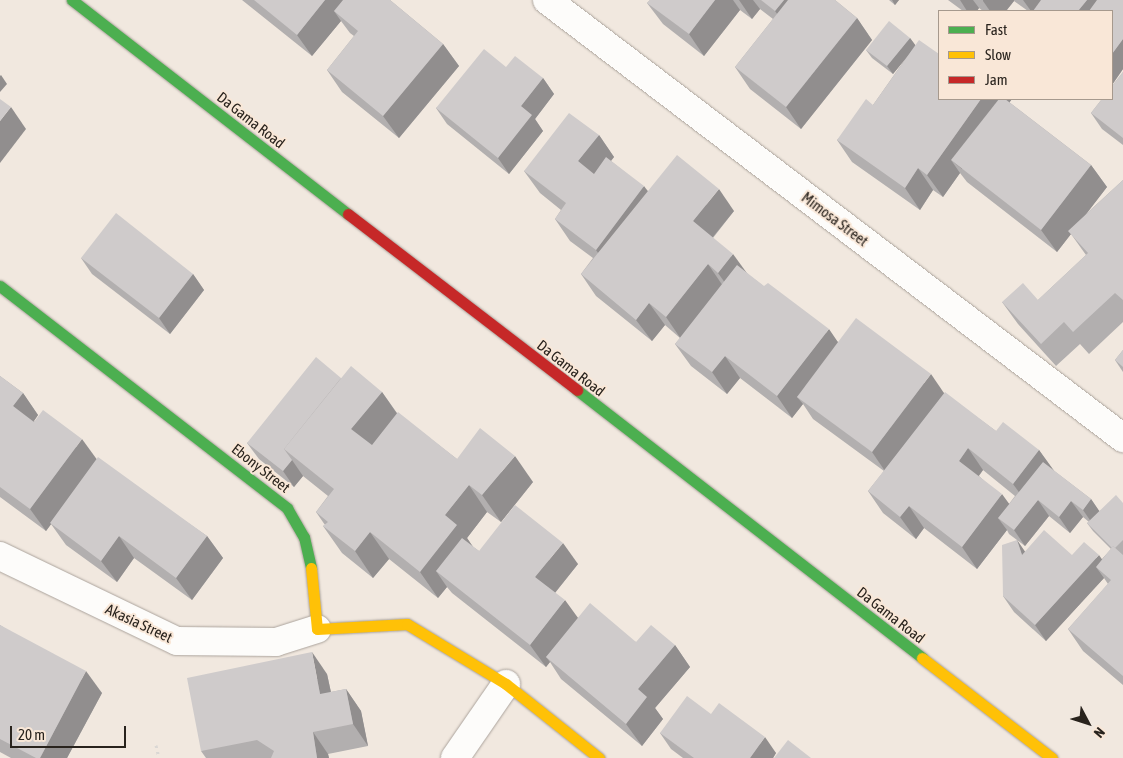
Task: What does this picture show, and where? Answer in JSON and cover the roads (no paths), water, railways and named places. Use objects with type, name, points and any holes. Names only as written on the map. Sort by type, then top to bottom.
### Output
[{"type":"street","name":"Da Gama Road","points":[[72,0],[1052,758]]},
{"type":"street","name":"Mimosa Street","points":[[547,0],[1123,438]]},
{"type":"street","name":"Ebony Street","points":[[0,286],[288,508],[306,546],[315,585],[317,629]]},
{"type":"street","name":"Akasia Street","points":[[0,556],[176,641],[276,642],[317,629]]},
{"type":"street","points":[[317,629],[356,623],[407,624],[455,647],[506,684],[599,758]]},
{"type":"street","points":[[455,758],[506,684]]}]
